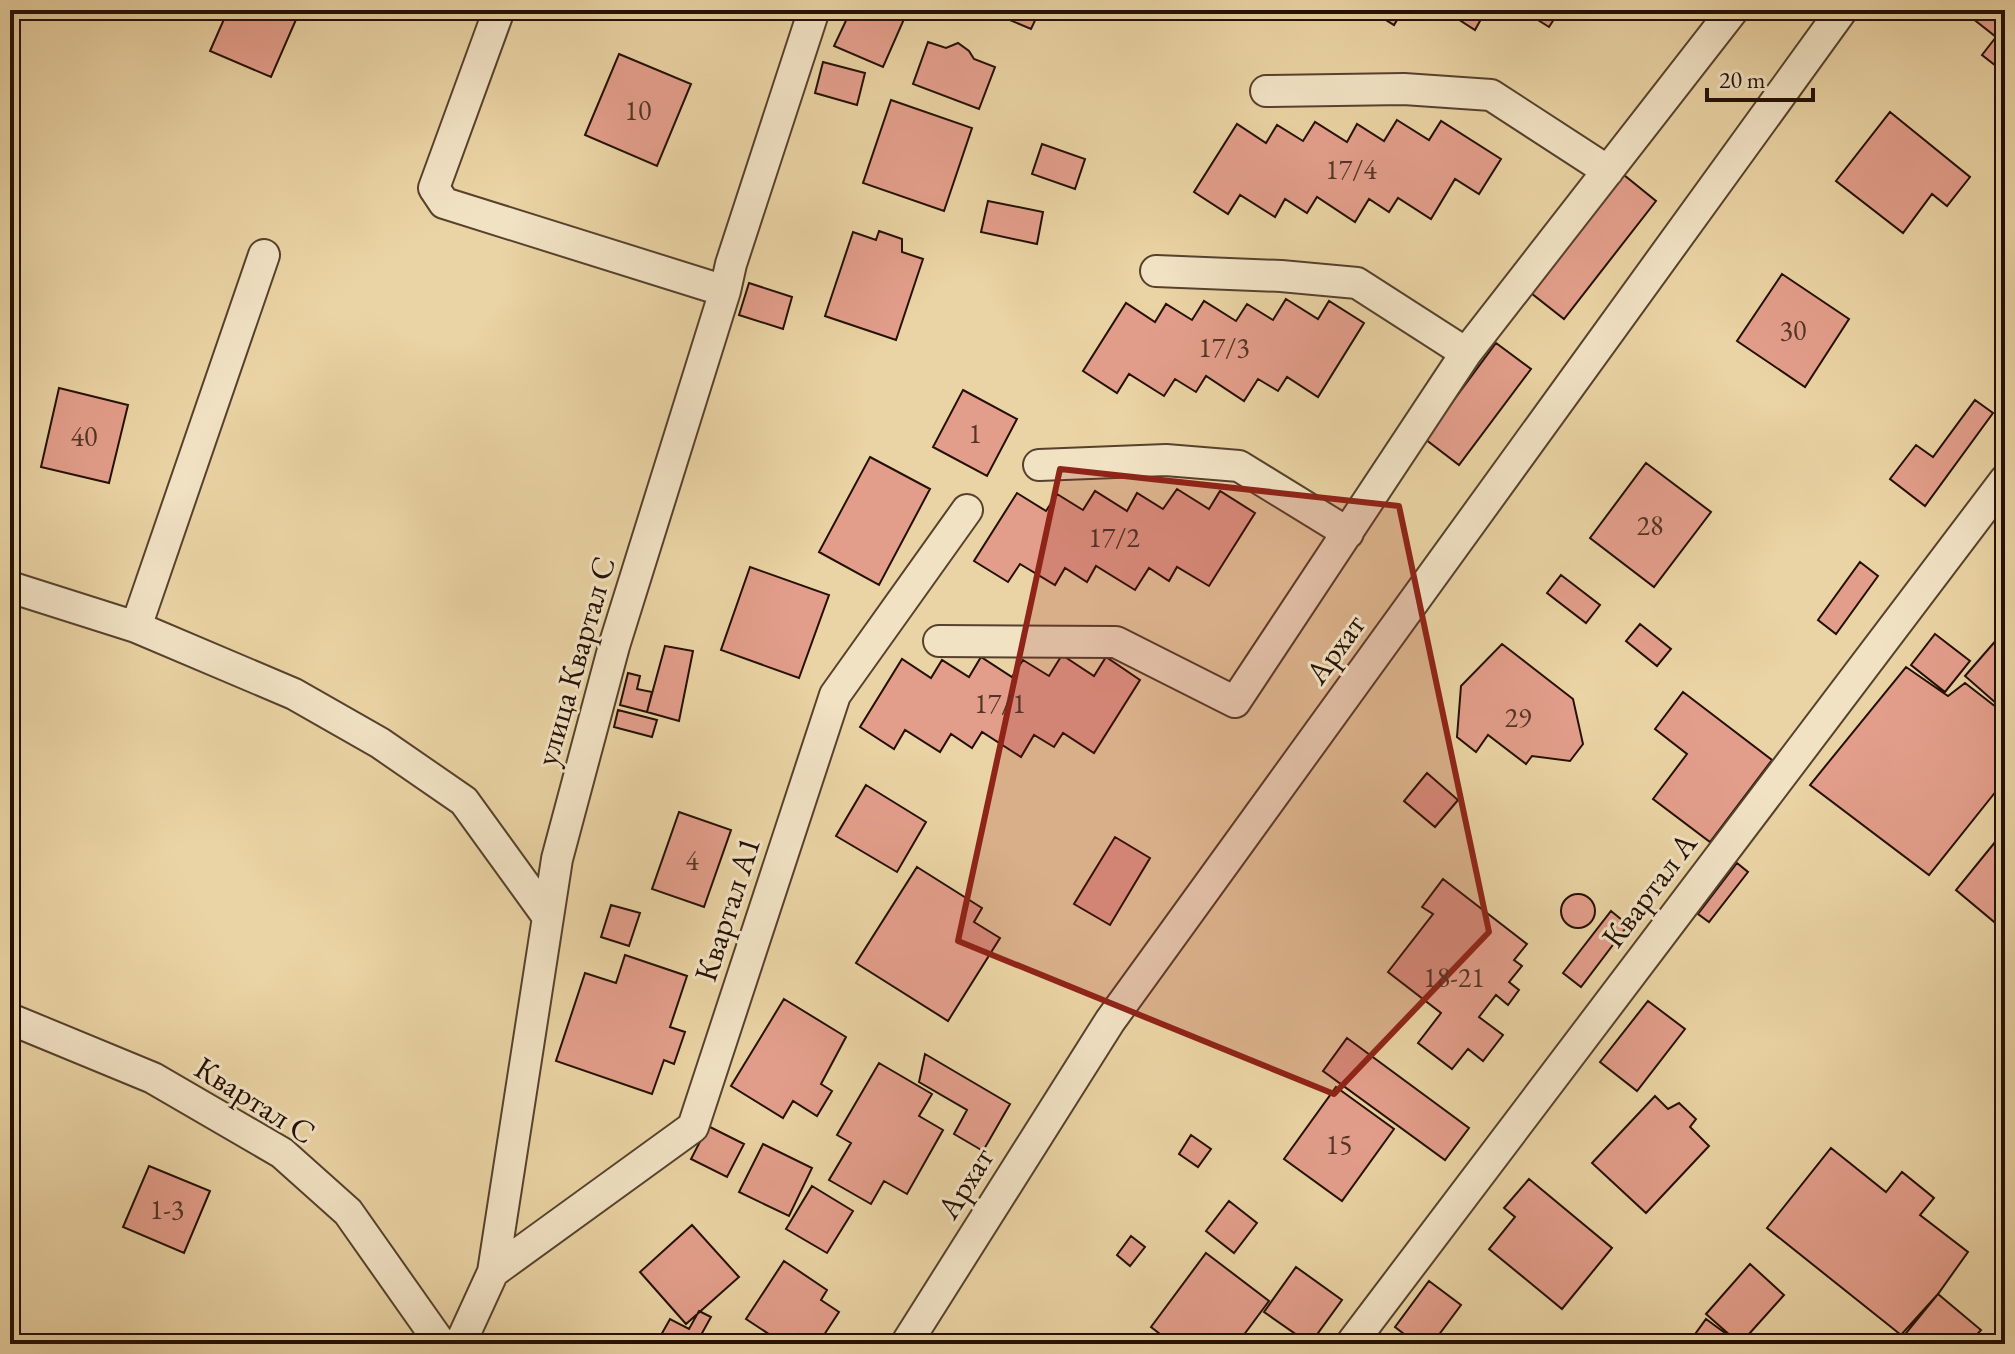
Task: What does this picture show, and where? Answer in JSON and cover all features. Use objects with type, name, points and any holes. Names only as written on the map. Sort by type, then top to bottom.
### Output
[{"type":"street","points":[[499,10],[434,188],[444,203],[725,291]]},
{"type":"street","name":"улица Квартал С","points":[[460,1344],[493,1272],[557,859],[614,646],[731,264],[814,10]]},
{"type":"street","points":[[939,641],[1116,642],[1235,702],[1466,353],[1733,10]]},
{"type":"street","name":"Архат","points":[[906,1344],[1110,1021],[1842,10]]},
{"type":"street","points":[[1266,91],[1404,89],[1491,95],[1608,171]]},
{"type":"street","points":[[136,627],[264,255]]},
{"type":"street","points":[[1156,271],[1281,276],[1357,283],[1466,353]]},
{"type":"street","points":[[1039,465],[1166,460],[1239,466],[1348,533]]},
{"type":"street","name":"Квартал А","points":[[1351,1344],[2005,480]]},
{"type":"street","name":"Квартал А1","points":[[493,1272],[693,1127],[835,695],[967,510]]},
{"type":"street","points":[[10,587],[136,627],[294,694],[380,743],[464,801],[548,917]]},
{"type":"street","name":"Квартал С","points":[[11,1022],[153,1078],[282,1153],[348,1212],[441,1344]]},
{"type":"highlighted area","points":[[1060,469],[1399,506],[1489,932],[1334,1094],[958,941]]},
{"type":"building","points":[[228,10],[286,10],[298,15],[271,77],[210,51]]},
{"type":"building","points":[[851,10],[908,10],[883,67],[834,46]]},
{"type":"building","points":[[1001,10],[1040,10],[1031,29],[998,15]]},
{"type":"building","points":[[1370,10],[1403,10],[1394,25]]},
{"type":"building","points":[[1444,10],[1486,10],[1475,30]]},
{"type":"building","points":[[1522,10],[1560,10],[1549,27]]},
{"type":"building","points":[[1970,10],[2005,10],[2005,73],[1982,55],[1996,37],[1967,14]]},
{"type":"building","points":[[928,42],[946,48],[958,43],[974,59],[995,67],[979,109],[913,84]]},
{"type":"building","points":[[619,54],[691,84],[657,166],[585,135]]},
{"type":"building","points":[[823,62],[865,73],[857,105],[815,93]]},
{"type":"building","points":[[891,100],[972,128],[944,211],[863,183]]},
{"type":"building","points":[[1890,112],[1970,177],[1947,206],[1932,194],[1903,233],[1836,181]]},
{"type":"building","points":[[1397,120],[1429,140],[1441,121],[1501,159],[1479,194],[1455,179],[1431,219],[1398,198],[1389,212],[1369,199],[1355,222],[1317,197],[1307,213],[1285,199],[1275,217],[1240,195],[1228,214],[1194,192],[1237,124],[1266,143],[1277,125],[1303,141],[1315,122],[1347,142],[1357,124],[1384,141]]},
{"type":"building","points":[[1042,144],[1085,159],[1075,189],[1032,174]]},
{"type":"building","points":[[1624,175],[1656,201],[1564,319],[1531,293]]},
{"type":"building","points":[[988,201],[1043,212],[1037,244],[981,232]]},
{"type":"building","points":[[879,231],[902,239],[902,252],[923,259],[896,340],[825,316],[853,232],[876,240]]},
{"type":"building","points":[[1782,274],[1849,319],[1805,387],[1737,341]]},
{"type":"building","points":[[749,283],[792,297],[783,329],[739,315]]},
{"type":"building","points":[[1286,299],[1318,319],[1329,301],[1364,323],[1318,397],[1287,377],[1278,391],[1258,379],[1244,401],[1206,376],[1196,392],[1175,379],[1164,396],[1129,374],[1117,393],[1083,371],[1126,303],[1155,322],[1166,304],[1192,320],[1204,301],[1236,321],[1247,304],[1273,320]]},
{"type":"building","points":[[1496,343],[1531,369],[1459,465],[1425,439]]},
{"type":"building","points":[[59,388],[128,405],[109,483],[41,467]]},
{"type":"building","points":[[963,390],[1017,419],[987,476],[933,447]]},
{"type":"building","points":[[1975,400],[1993,413],[1925,506],[1890,479],[1916,445],[1933,457]]},
{"type":"building","points":[[870,457],[930,489],[879,585],[819,552]]},
{"type":"building","points":[[1646,463],[1711,512],[1654,587],[1590,538]]},
{"type":"building","points":[[1177,489],[1209,509],[1220,491],[1255,513],[1209,586],[1177,567],[1169,581],[1149,568],[1135,590],[1096,566],[1087,582],[1065,568],[1055,585],[1020,564],[1008,582],[974,561],[1017,493],[1046,511],[1057,494],[1083,510],[1095,491],[1127,511],[1137,493],[1163,509]]},
{"type":"building","points":[[1860,562],[1878,576],[1836,634],[1818,620]]},
{"type":"building","points":[[750,567],[829,595],[799,678],[721,650]]},
{"type":"building","points":[[1561,575],[1600,605],[1586,623],[1547,593]]},
{"type":"building","points":[[1640,624],[1671,649],[1657,666],[1626,641]]},
{"type":"building","points":[[2005,630],[2005,711],[1965,676]]},
{"type":"building","points":[[1935,634],[1970,661],[1945,692],[1911,665]]},
{"type":"building","points":[[1502,644],[1573,699],[1583,744],[1570,761],[1532,756],[1526,764],[1488,735],[1476,752],[1457,737],[1461,686]]},
{"type":"building","points":[[665,646],[693,651],[679,721],[647,712]]},
{"type":"building","points":[[1062,655],[1094,676],[1106,657],[1140,680],[1094,753],[1063,733],[1054,747],[1034,735],[1021,757],[982,732],[972,748],[951,734],[940,752],[905,730],[894,749],[860,727],[902,659],[931,678],[942,660],[969,677],[981,657],[1012,677],[1023,660],[1049,676]]},
{"type":"building","points":[[1906,667],[1948,696],[1965,683],[2005,714],[2005,780],[1929,875],[1810,785]]},
{"type":"building","points":[[628,673],[640,676],[637,689],[652,692],[647,712],[620,705]]},
{"type":"building","points":[[1683,692],[1772,760],[1710,842],[1653,799],[1687,754],[1655,729]]},
{"type":"building","points":[[618,710],[657,720],[652,737],[614,727]]},
{"type":"building","points":[[1427,773],[1458,800],[1435,827],[1404,801]]},
{"type":"building","points":[[866,785],[926,822],[897,872],[836,836]]},
{"type":"building","points":[[679,812],[731,830],[704,907],[652,889]]},
{"type":"building","points":[[2000,836],[2005,840],[2005,919],[1999,926],[1956,890]]},
{"type":"building","points":[[1115,837],[1150,858],[1110,925],[1074,904]]},
{"type":"building","points":[[1737,863],[1748,872],[1709,922],[1698,914]]},
{"type":"building","points":[[917,867],[982,908],[974,922],[1000,938],[948,1021],[856,963]]},
{"type":"building","points":[[1443,879],[1527,944],[1514,960],[1522,966],[1509,982],[1519,990],[1508,1005],[1496,995],[1479,1017],[1503,1035],[1483,1061],[1468,1049],[1452,1069],[1418,1043],[1441,1013],[1388,972],[1433,914],[1422,907]]},
{"type":"building","points":[[1578,894],[1590,899],[1595,911],[1590,923],[1578,928],[1566,923],[1561,911],[1566,899]]},
{"type":"building","points":[[611,905],[640,913],[629,946],[601,937]]},
{"type":"building","points":[[1611,911],[1628,925],[1581,987],[1563,973]]},
{"type":"building","points":[[625,955],[687,976],[670,1027],[685,1032],[674,1064],[664,1060],[652,1094],[556,1061],[585,973],[616,983]]},
{"type":"building","points":[[784,999],[846,1037],[821,1084],[832,1091],[817,1116],[793,1101],[783,1118],[731,1086]]},
{"type":"building","points":[[1648,1001],[1685,1029],[1637,1091],[1600,1062]]},
{"type":"building","points":[[1347,1038],[1469,1128],[1445,1160],[1323,1071]]},
{"type":"building","points":[[925,1054],[1010,1104],[983,1151],[954,1134],[967,1110],[919,1082]]},
{"type":"building","points":[[879,1063],[932,1094],[919,1116],[943,1130],[907,1194],[884,1181],[871,1204],[829,1180],[851,1143],[837,1135]]},
{"type":"building","points":[[1336,1087],[1394,1129],[1342,1201],[1284,1159]]},
{"type":"building","points":[[1655,1096],[1668,1109],[1679,1103],[1696,1119],[1690,1127],[1709,1146],[1646,1213],[1592,1163]]},
{"type":"building","points":[[708,1126],[744,1144],[727,1177],[691,1159]]},
{"type":"building","points":[[1191,1135],[1211,1149],[1198,1167],[1179,1154]]},
{"type":"building","points":[[763,1144],[812,1168],[789,1216],[739,1192]]},
{"type":"building","points":[[1831,1148],[1886,1192],[1902,1172],[1934,1198],[1920,1215],[1968,1252],[1938,1294],[1901,1335],[1767,1228]]},
{"type":"building","points":[[149,1166],[210,1191],[184,1253],[123,1227]]},
{"type":"building","points":[[1529,1179],[1612,1248],[1562,1309],[1489,1249],[1515,1217],[1504,1208]]},
{"type":"building","points":[[812,1186],[853,1211],[827,1253],[786,1229]]},
{"type":"building","points":[[1229,1201],[1257,1223],[1234,1253],[1206,1231]]},
{"type":"building","points":[[692,1225],[739,1277],[686,1324],[640,1272]]},
{"type":"building","points":[[1131,1236],[1145,1247],[1130,1266],[1117,1255]]},
{"type":"building","points":[[1206,1253],[1269,1301],[1237,1344],[1173,1344],[1151,1327]]},
{"type":"building","points":[[784,1261],[827,1290],[821,1300],[839,1312],[818,1344],[800,1334],[794,1344],[784,1344],[746,1319]]},
{"type":"building","points":[[1750,1264],[1784,1295],[1740,1344],[1706,1314]]},
{"type":"building","points":[[1296,1267],[1342,1300],[1310,1344],[1264,1312]]},
{"type":"building","points":[[1429,1281],[1461,1305],[1432,1344],[1417,1344],[1395,1327]]},
{"type":"building","points":[[1938,1294],[1981,1330],[1974,1338],[1981,1344],[1919,1344],[1906,1333]]},
{"type":"building","points":[[699,1311],[711,1317],[696,1344],[656,1344],[670,1319],[689,1329]]},
{"type":"building","points":[[1706,1319],[1740,1344],[1688,1344]]}]
